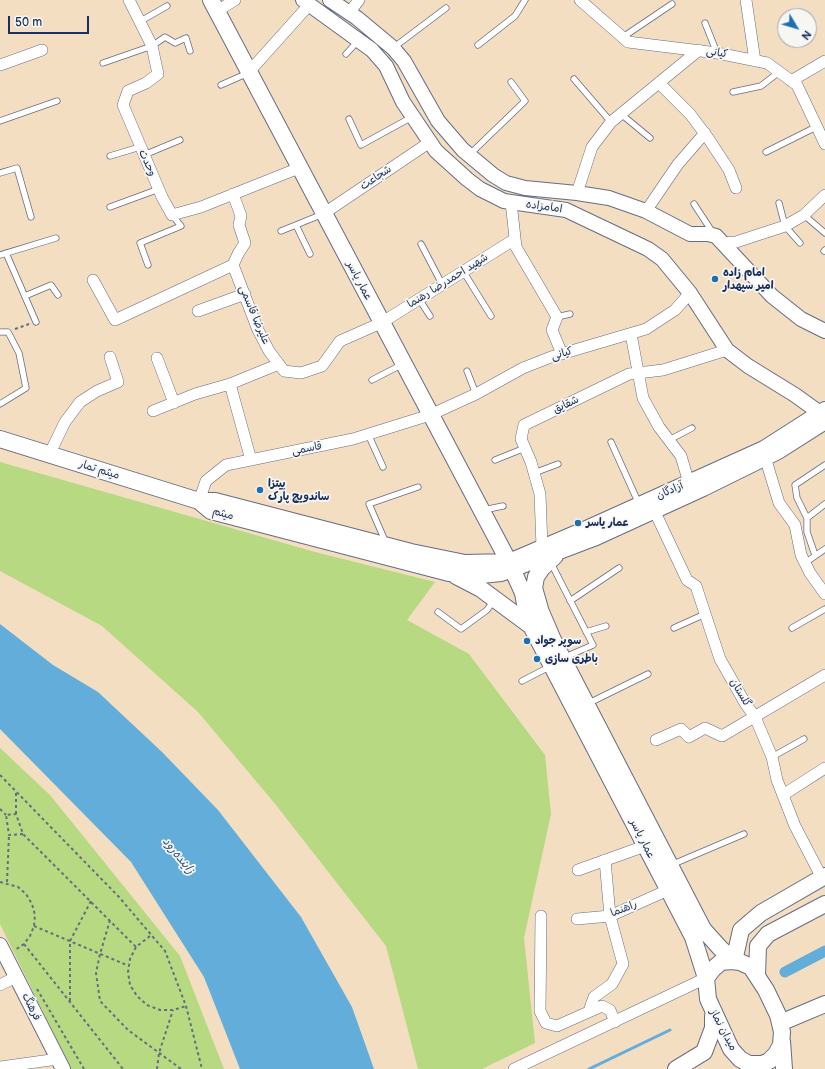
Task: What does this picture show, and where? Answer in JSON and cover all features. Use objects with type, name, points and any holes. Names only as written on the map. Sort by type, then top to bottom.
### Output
[{"type":"main road","name":"عمار یاسر","points":[[214,6],[298,168],[511,566],[523,593],[531,626],[586,704],[703,929],[715,944],[734,961]]},
{"type":"main road","name":"آزادگان","points":[[511,566],[564,549],[654,510],[765,457],[811,431],[823,414]]},
{"type":"main road","name":"آزادگان","points":[[511,566],[546,554],[582,531],[639,504],[764,450],[823,414]]},
{"type":"main road","name":"میثم تمار","points":[[0,439],[199,501]]},
{"type":"main road","name":"میثم","points":[[199,501],[215,500],[387,545],[465,563],[511,566]]},
{"type":"main road","name":"میثم","points":[[199,501],[210,511],[449,573],[492,574],[511,566]]},
{"type":"main road","points":[[540,612],[534,588],[536,577],[546,554],[564,549]]},
{"type":"main road","points":[[449,573],[495,598],[531,626]]},
{"type":"main road","name":"عمار یاسر","points":[[523,593],[540,612],[557,662],[645,846],[693,937],[706,978]]},
{"type":"main road","points":[[734,961],[740,930],[761,913],[824,877]]},
{"type":"main road","points":[[757,976],[758,946],[768,934],[825,904]]},
{"type":"main road","points":[[706,978],[713,969],[722,962],[734,961],[751,967],[771,998],[781,1030],[784,1069]]},
{"type":"main road","name":"میدان نماز","points":[[706,978],[708,999],[713,1014],[731,1049],[747,1067],[769,1061],[776,1054],[781,1045],[781,1030]]},
{"type":"main road","points":[[781,1030],[825,1004]]},
{"type":"main road","points":[[676,1069],[704,1052],[713,1028],[713,1014]]},
{"type":"street","name":"وحدت","points":[[129,0],[152,46],[158,74],[146,83],[128,91],[123,105],[142,151],[172,215]]},
{"type":"street","points":[[214,6],[234,0]]},
{"type":"street","name":"امامزاده","points":[[330,0],[349,12],[393,48],[404,61],[438,121],[469,156],[506,183],[536,190],[577,193],[608,198],[646,211],[690,234],[708,234],[720,240]]},
{"type":"street","points":[[349,12],[359,0]]},
{"type":"street","name":"کیانی","points":[[580,0],[628,42],[717,52],[767,63],[797,85],[825,144]]},
{"type":"street","points":[[746,0],[755,60]]},
{"type":"street","points":[[248,73],[306,2]]},
{"type":"street","name":"امامزاده","points":[[306,2],[372,50],[386,66],[413,117],[436,151],[466,179],[480,189],[504,201],[566,210],[648,249],[662,260],[690,293],[727,350],[748,366],[795,394],[823,414]]},
{"type":"street","points":[[1,63],[42,50]]},
{"type":"street","points":[[577,193],[592,148],[611,122],[699,50]]},
{"type":"street","points":[[791,81],[825,61]]},
{"type":"street","points":[[659,83],[690,114],[705,133],[729,170],[736,188]]},
{"type":"street","points":[[646,211],[678,164],[705,133]]},
{"type":"street","name":"شجاعت","points":[[323,214],[430,142]]},
{"type":"street","points":[[172,215],[201,207],[298,168]]},
{"type":"street","points":[[93,280],[114,320],[233,265],[245,244],[239,224],[241,216],[233,194]]},
{"type":"street","points":[[720,240],[736,242],[785,226],[804,215],[825,195]]},
{"type":"street","points":[[511,202],[516,247],[557,317],[552,330],[562,354]]},
{"type":"street","name":"شهید احمدرضا رهنما","points":[[381,323],[515,239]]},
{"type":"street","points":[[720,240],[739,263],[772,296],[801,319],[825,331]]},
{"type":"street","name":"علیرضا قاسمی","points":[[233,265],[258,330],[269,351],[284,372],[301,374],[322,366],[340,341],[381,323]]},
{"type":"street","name":"کیانی","points":[[430,415],[476,394],[523,368],[562,354],[646,329],[675,310],[690,293]]},
{"type":"street","points":[[198,311],[245,294]]},
{"type":"street","points":[[632,334],[640,373],[643,398],[659,427],[680,456],[689,482]]},
{"type":"street","name":"شقایق","points":[[546,554],[540,494],[521,439],[524,425],[629,374],[663,370],[727,350]]},
{"type":"street","points":[[49,455],[65,422],[80,402],[97,391],[118,382],[110,357]]},
{"type":"street","points":[[157,358],[174,402]]},
{"type":"street","points":[[153,411],[195,394],[230,384],[278,364]]},
{"type":"street","points":[[230,384],[251,460]]},
{"type":"street","name":"قاسمی","points":[[199,501],[206,480],[226,465],[316,448],[430,415]]},
{"type":"street","points":[[765,457],[779,503],[795,525],[804,563],[825,594]]},
{"type":"street","name":"گلستان","points":[[654,510],[687,580],[696,586],[720,659],[745,703],[755,717],[772,757],[777,780],[795,826],[824,877]]},
{"type":"street","points":[[656,740],[681,729],[689,737],[705,728],[722,736],[825,675]]},
{"type":"street","points":[[783,794],[825,768]]},
{"type":"street","points":[[578,870],[645,846]]},
{"type":"street","points":[[589,1011],[594,997],[612,984],[623,964],[610,916],[605,860]]},
{"type":"street","name":"راهنما","points":[[577,919],[610,916],[668,890]]},
{"type":"street","points":[[541,916],[540,1011],[546,1022],[557,1026],[569,1022],[602,1006],[610,1010],[615,1022]]},
{"type":"street","name":"فرهنگ","points":[[6,949],[16,978],[60,1064]]},
{"type":"street","points":[[0,985],[16,978]]},
{"type":"street","points":[[514,1069],[706,978]]},
{"type":"street","points":[[0,1068],[60,1064]]},
{"type":"lane","points":[[478,45],[515,16],[524,0]]},
{"type":"lane","points":[[623,37],[672,4]]},
{"type":"lane","points":[[139,22],[167,6]]},
{"type":"lane","points":[[393,48],[446,8]]},
{"type":"lane","points":[[705,23],[717,52]]},
{"type":"lane","points":[[103,64],[152,46],[165,37],[175,42],[186,38],[190,51]]},
{"type":"lane","points":[[346,54],[358,40]]},
{"type":"lane","points":[[733,92],[761,86],[779,72]]},
{"type":"lane","points":[[221,85],[248,73]]},
{"type":"lane","points":[[574,79],[611,122]]},
{"type":"lane","points":[[469,156],[525,101],[511,82]]},
{"type":"lane","points":[[0,121],[57,101]]},
{"type":"lane","points":[[621,114],[650,138]]},
{"type":"lane","points":[[349,119],[361,145],[413,117]]},
{"type":"lane","points":[[766,152],[816,127]]},
{"type":"lane","points":[[110,156],[142,151],[180,140]]},
{"type":"lane","points":[[0,173],[17,168],[31,217]]},
{"type":"lane","points":[[110,207],[159,189]]},
{"type":"lane","points":[[779,203],[785,226],[800,243]]},
{"type":"lane","points":[[694,204],[720,240]]},
{"type":"lane","points":[[281,231],[323,214]]},
{"type":"lane","points":[[148,265],[140,243],[181,226],[172,215]]},
{"type":"lane","points":[[804,215],[825,233]]},
{"type":"lane","points":[[296,225],[310,254]]},
{"type":"lane","points":[[36,322],[3,254],[56,238]]},
{"type":"lane","points":[[421,244],[442,284]]},
{"type":"lane","points":[[464,271],[491,316]]},
{"type":"lane","points":[[24,296],[51,284],[58,295]]},
{"type":"lane","points":[[419,299],[430,316]]},
{"type":"lane","points":[[557,317],[570,314]]},
{"type":"lane","points":[[0,332],[8,332],[19,353],[26,388],[0,404]]},
{"type":"lane","points":[[372,380],[403,364]]},
{"type":"lane","points":[[467,371],[476,394]]},
{"type":"lane","points":[[668,440],[692,428]]},
{"type":"lane","points":[[368,434],[383,467]]},
{"type":"lane","points":[[611,442],[639,504]]},
{"type":"lane","points":[[495,460],[525,448]]},
{"type":"lane","points":[[534,473],[558,464]]},
{"type":"lane","points":[[815,555],[807,532],[806,518],[797,498],[795,485],[825,465]]},
{"type":"lane","points":[[387,545],[369,504],[418,487]]},
{"type":"lane","points":[[806,518],[825,504]]},
{"type":"lane","points":[[481,510],[503,506]]},
{"type":"lane","points":[[804,563],[825,549]]},
{"type":"lane","points":[[522,681],[593,645],[546,554]]},
{"type":"lane","points":[[570,601],[620,568]]},
{"type":"lane","points":[[438,612],[461,629],[487,610],[495,598]]},
{"type":"lane","points":[[792,628],[825,609]]},
{"type":"lane","points":[[674,628],[705,614]]},
{"type":"lane","points":[[586,632],[606,626]]},
{"type":"lane","points":[[586,704],[648,674]]},
{"type":"lane","points":[[772,757],[804,739]]},
{"type":"lane","points":[[670,865],[744,834]]},
{"type":"path","points":[[8,332],[36,322]]},
{"type":"path","points":[[0,775],[119,897],[150,936],[165,951],[186,1006],[202,1069]]},
{"type":"path","points":[[16,792],[16,814],[24,834],[136,947]]},
{"type":"path","points":[[0,809],[6,815],[8,835],[7,882]]},
{"type":"path","points":[[6,815],[16,814]]},
{"type":"path","points":[[8,835],[24,834]]},
{"type":"path","points":[[0,882],[7,882],[18,887],[29,899],[35,915],[34,926],[30,936],[24,944],[6,949]]},
{"type":"path","points":[[70,1002],[70,941],[91,901]]},
{"type":"path","points":[[110,920],[96,973],[100,1001],[128,1030],[181,1069]]},
{"type":"path","points":[[34,926],[129,966]]},
{"type":"path","points":[[150,936],[136,947],[130,958],[130,985],[137,996],[147,1005],[160,1010],[173,1010],[186,1006]]},
{"type":"path","points":[[24,944],[123,1069]]},
{"type":"path","points":[[6,949],[19,957]]},
{"type":"path","points":[[34,983],[84,1069]]},
{"type":"path","points":[[157,1069],[159,1053],[173,1010]]},
{"type":"green space","points":[[0,462],[315,552],[435,582],[407,620],[469,654],[545,755],[551,814],[524,938],[535,1043],[482,1069],[418,1069],[386,946],[276,805],[198,712],[102,626],[0,571]]},
{"type":"green space","points":[[0,748],[50,795],[180,956],[224,1069],[71,1069],[0,924]]},
{"type":"water","name":"زاینده‌رود","points":[[0,624],[53,665],[98,692],[162,752],[218,810],[301,917],[352,1007],[374,1069],[240,1069],[204,977],[131,862],[0,729]]},
{"type":"waterway","points":[[785,972],[825,951]]},
{"type":"waterway","points":[[589,1069],[670,1030]]},
{"type":"place","name":"امام زاده امیر سپهدار","points":[[715,279]]},
{"type":"place","name":"پیتزا ساندویچ پارک","points":[[260,490]]},
{"type":"place","name":"عمار یاسر","points":[[578,523]]},
{"type":"place","name":"سوپر جواد","points":[[527,641]]},
{"type":"place","name":"باطری سازی","points":[[537,659]]}]
